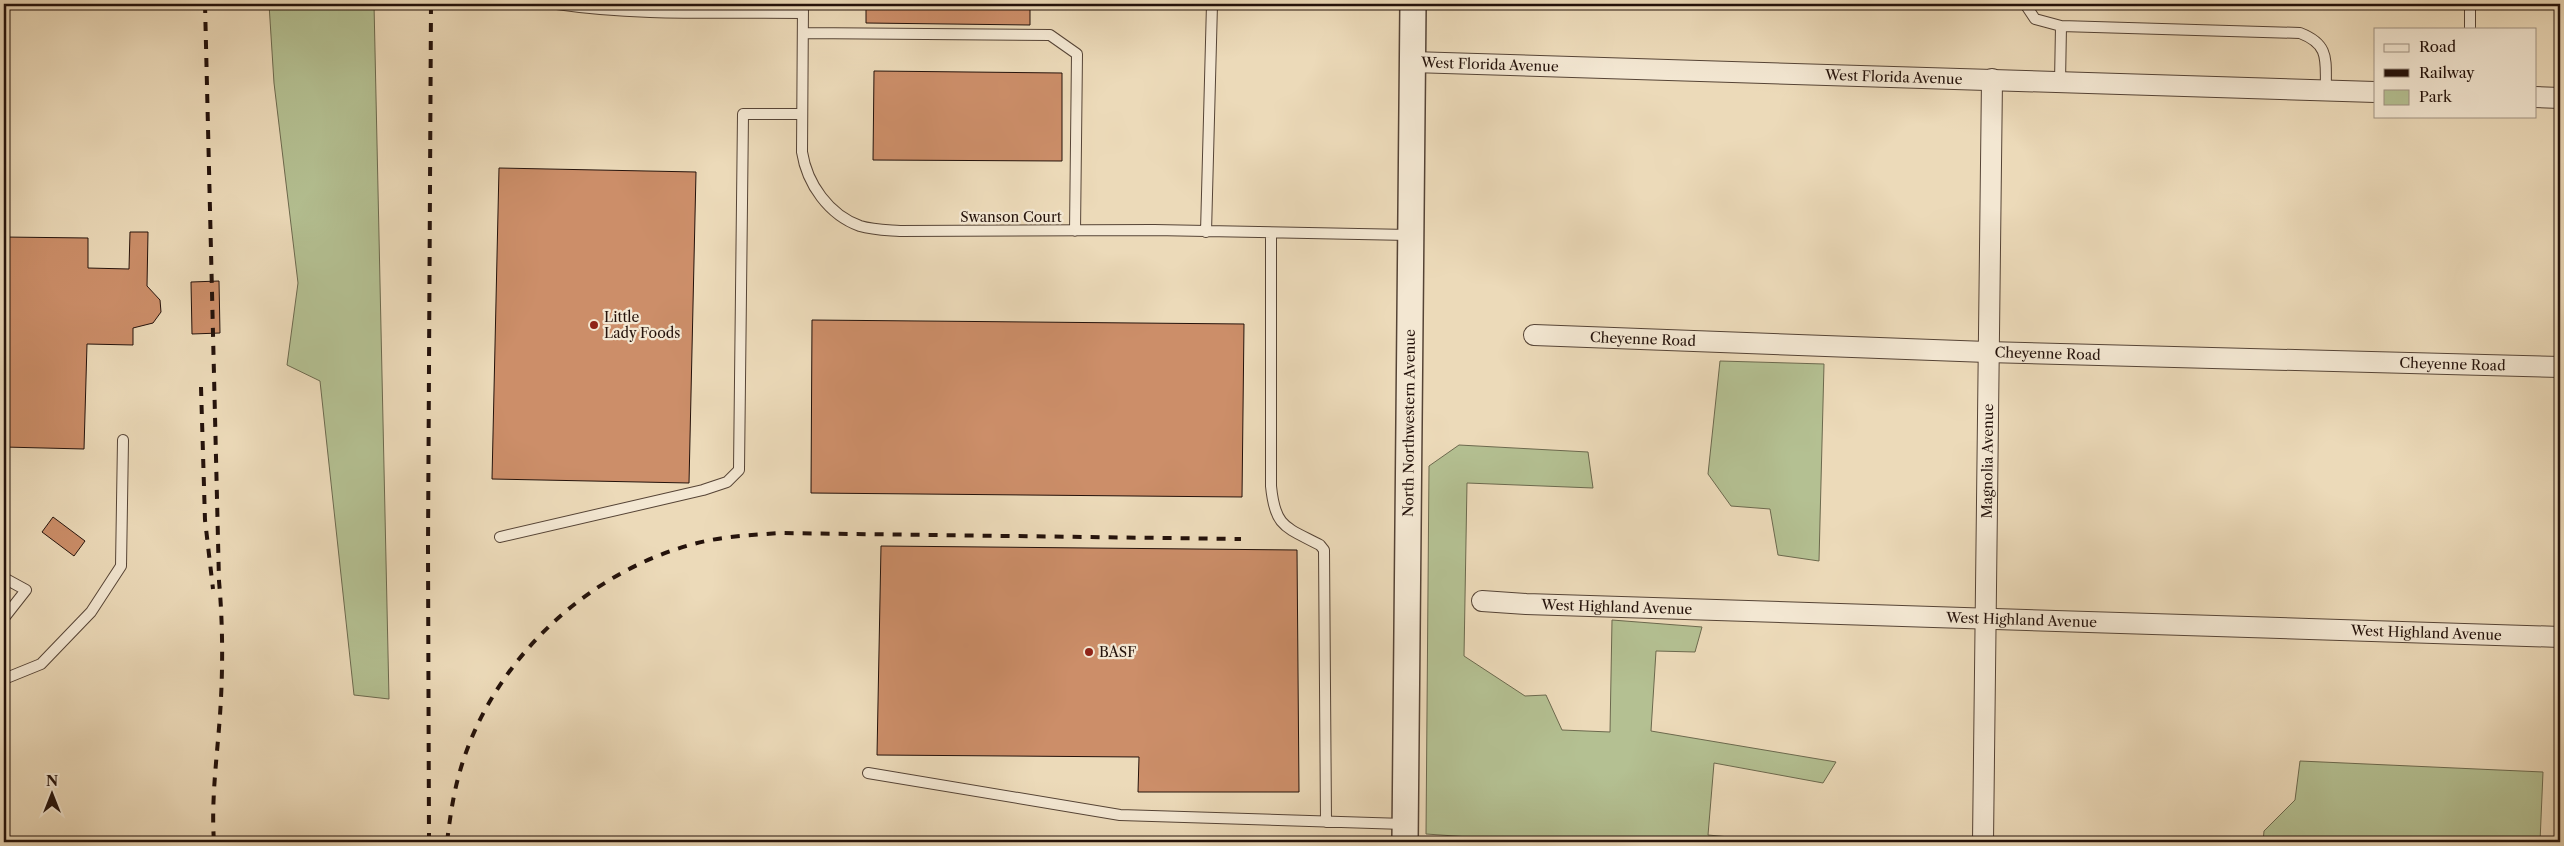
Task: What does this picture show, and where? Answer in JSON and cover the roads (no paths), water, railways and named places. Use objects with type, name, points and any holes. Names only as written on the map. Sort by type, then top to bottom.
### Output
[{"type":"street","name":"North Northwestern Avenue","points":[[1405,833],[1409,236],[1413,4]]},
{"type":"street","name":"West Florida Avenue","points":[[1412,62],[2374,92]]},
{"type":"street","name":"Magnolia Avenue","points":[[1983,842],[1987,352],[1992,79]]},
{"type":"street","points":[[2536,97],[2560,98]]},
{"type":"street","name":"Cheyenne Road","points":[[1534,335],[1987,352],[2560,367]]},
{"type":"street","name":"West Highland Avenue","points":[[1482,601],[1536,605],[1985,620],[2560,637]]},
{"type":"lane","points":[[557,4],[584,8],[658,11],[803,9]]},
{"type":"lane","points":[[1206,232],[1212,4]]},
{"type":"lane","points":[[2024,4],[2035,19],[2061,26],[2300,33],[2315,39],[2325,54],[2326,90]]},
{"type":"lane","points":[[2470,4],[2470,28]]},
{"type":"lane","name":"Swanson Court","points":[[803,9],[802,152],[804,166],[812,185],[820,196],[840,215],[858,225],[900,231],[1206,232],[1409,236]]},
{"type":"lane","points":[[2060,82],[2061,26]]},
{"type":"lane","points":[[803,33],[1050,35],[1078,54],[1075,231]]},
{"type":"lane","points":[[500,537],[704,490],[727,482],[738,470],[743,114],[802,114]]},
{"type":"lane","points":[[1271,233],[1271,493],[1273,508],[1282,524],[1320,545],[1324,550],[1326,822]]},
{"type":"lane","points":[[4,679],[41,664],[91,612],[121,566],[123,440]]},
{"type":"lane","points":[[4,578],[8,578],[26,590],[4,618]]},
{"type":"lane","points":[[868,773],[1120,815],[1326,822],[1405,833]]},
{"type":"railway","points":[[205,4],[222,648],[221,698],[214,795],[214,842]]},
{"type":"railway","points":[[429,842],[428,549],[431,4]]},
{"type":"railway","points":[[201,387],[205,520],[213,589]]},
{"type":"railway","points":[[447,842],[452,806],[460,771],[475,730],[496,691],[522,656],[552,623],[587,595],[624,572],[664,553],[715,539],[778,533],[1241,539]]},
{"type":"place","name":"Little Lady Foods","points":[[594,325]]},
{"type":"place","name":"BASF","points":[[1089,652]]}]
